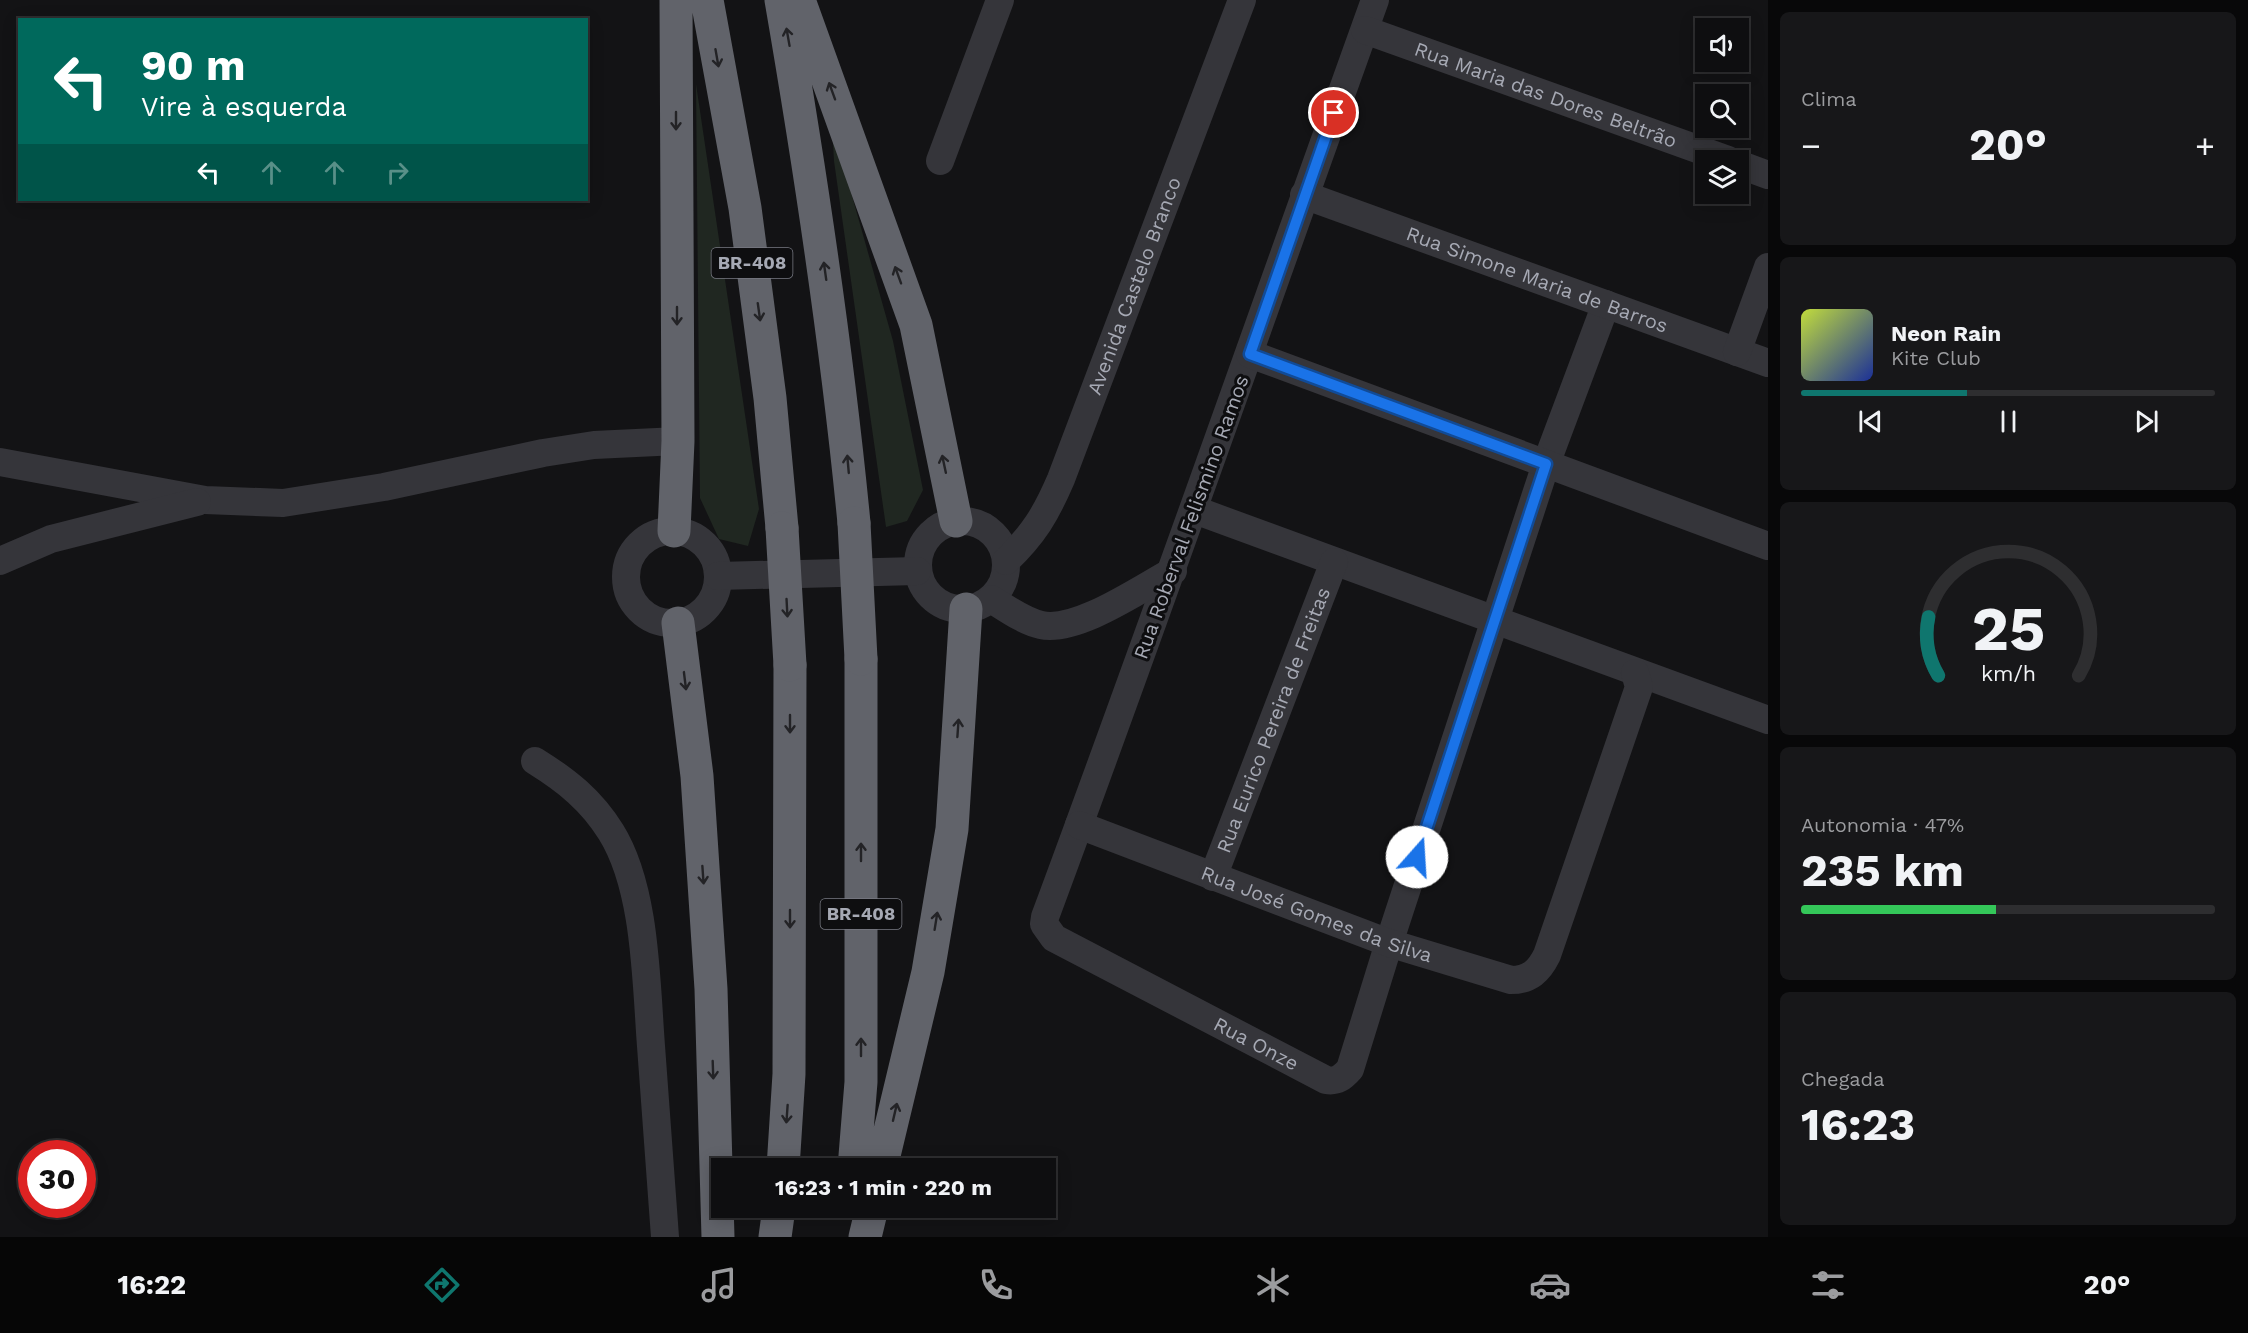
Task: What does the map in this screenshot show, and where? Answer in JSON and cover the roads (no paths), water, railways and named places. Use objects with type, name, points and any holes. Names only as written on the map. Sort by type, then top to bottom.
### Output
[{"type":"highway","points":[[674,531],[678,441],[676,0]]},
{"type":"highway","name":"BR-408","points":[[707,0],[745,208],[770,398],[782,528],[790,665],[789,1074],[784,1158]]},
{"type":"highway","name":"BR-408","points":[[781,0],[818,214],[840,382],[854,523],[861,659],[861,1082],[855,1158]]},
{"type":"highway","points":[[799,0],[916,325],[956,521]]},
{"type":"highway","points":[[883,1158],[928,972],[952,829],[978,604]]},
{"type":"highway","points":[[678,623],[697,776],[711,989],[718,1237]]},
{"type":"highway","points":[[775,1237],[778,1218]]},
{"type":"highway","points":[[850,1237],[851,1218]]},
{"type":"highway","points":[[865,1237],[870,1218]]},
{"type":"street","points":[[939,161],[1000,0]]},
{"type":"street","name":"Avenida Castelo Branco","points":[[1006,561],[1028,539],[1045,516],[1057,489],[1242,0]]},
{"type":"street","name":"Rua Roberval Felismino Ramos","points":[[1047,930],[1045,917],[1195,510],[1304,195],[1376,0]]},
{"type":"street","name":"Rua Maria das Dores Beltrão","points":[[1365,30],[1700,150]]},
{"type":"street","points":[[1749,168],[1768,175]]},
{"type":"street","name":"Rua Simone Maria de Barros","points":[[1304,195],[1768,363]]},
{"type":"street","points":[[1737,352],[1768,267]]},
{"type":"street","points":[[1389,943],[1497,621],[1546,464],[1606,304]]},
{"type":"street","points":[[1250,354],[1768,546]]},
{"type":"street","points":[[0,462],[205,500],[283,503],[384,488],[594,445],[678,441]]},
{"type":"street","points":[[0,561],[51,539],[205,500]]},
{"type":"street","points":[[1195,510],[1635,674],[1648,675],[1768,720]]},
{"type":"street","points":[[956,521],[984,526],[999,541],[1006,561],[1005,575],[1000,588],[978,604],[952,609],[939,604],[921,584],[917,571],[917,556],[931,532],[956,521]]},
{"type":"street","points":[[674,531],[688,534],[699,540],[709,550],[718,576],[711,602],[702,612],[678,623],[662,623],[642,612],[628,594],[625,579],[631,557],[645,539],[659,533],[674,531]]},
{"type":"street","name":"Rua Eurico Pereira de Freitas","points":[[1213,877],[1334,562]]},
{"type":"street","points":[[978,604],[1040,625],[1057,627],[1090,615],[1173,570]]},
{"type":"street","points":[[718,576],[917,571]]},
{"type":"street","name":"Rua José Gomes da Silva","points":[[1079,825],[1389,943],[1511,980],[1523,980],[1540,968],[1547,955],[1639,687],[1635,674]]},
{"type":"street","points":[[535,761],[571,784],[592,805],[612,834],[630,876],[644,947],[665,1237]]},
{"type":"street","name":"Rua Onze","points":[[1047,930],[1064,943],[1332,1081],[1341,1079],[1350,1069],[1389,943]]}]
